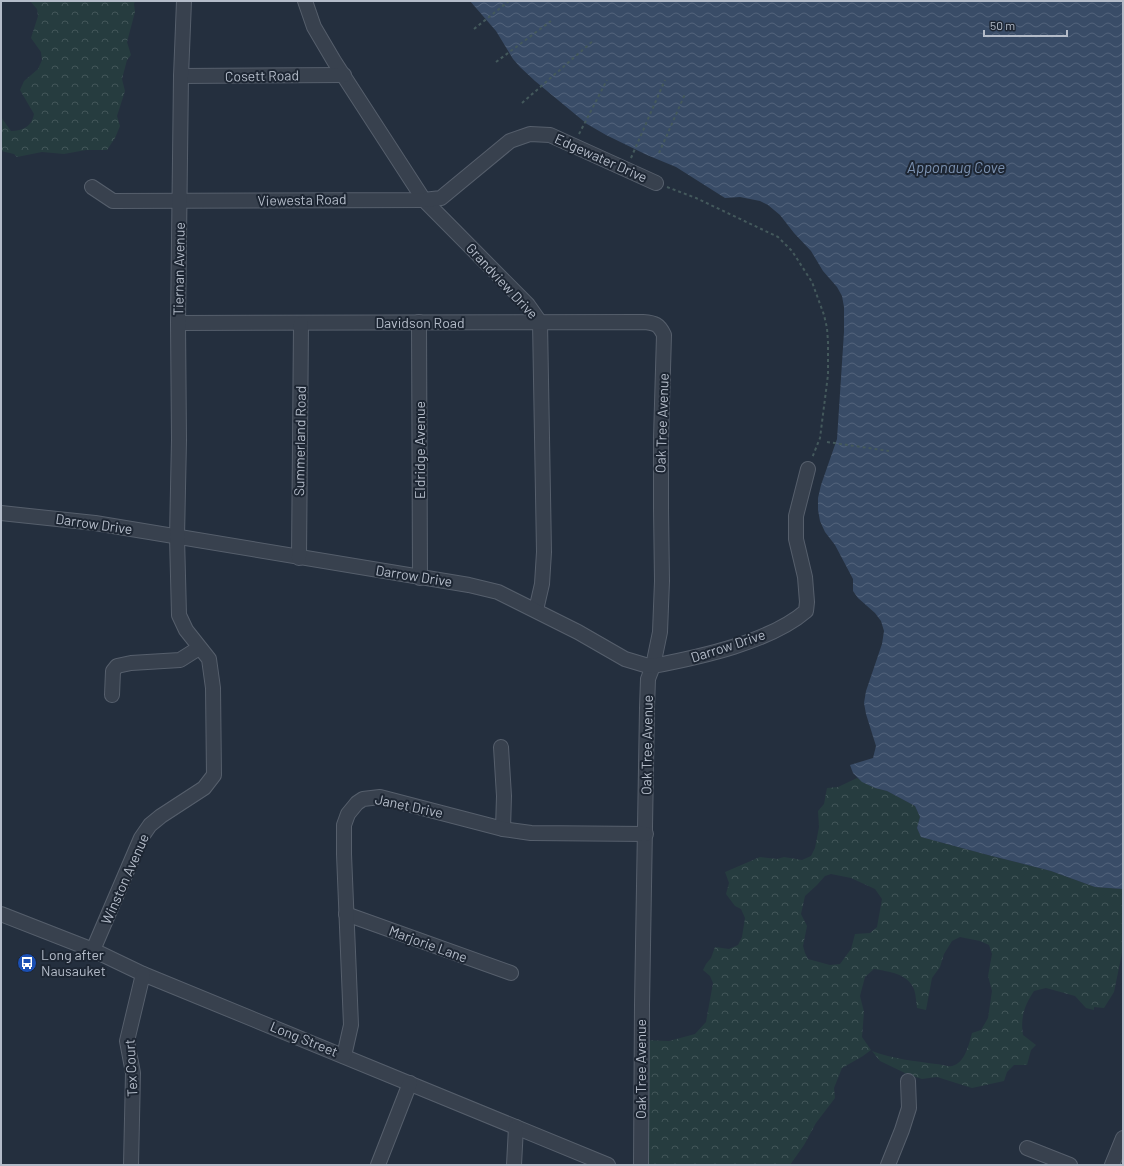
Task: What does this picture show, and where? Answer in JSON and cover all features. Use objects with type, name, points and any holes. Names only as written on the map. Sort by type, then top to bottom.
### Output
[{"type":"street","name":"Tiernan Avenue","points":[[177,537],[179,440],[179,202],[184,1]]},
{"type":"street","name":"Grandview Drive","points":[[305,1],[314,27],[424,200],[528,305],[540,322],[544,552],[542,584],[536,610]]},
{"type":"street","name":"Cosett Road","points":[[181,76],[344,75]]},
{"type":"street","name":"Edgewater Drive","points":[[424,200],[441,198],[510,141],[530,134],[550,135],[656,183]]},
{"type":"street","name":"Viewesta Road","points":[[92,187],[113,202],[424,200]]},
{"type":"street","name":"Davidson Road","points":[[178,323],[301,324],[419,322],[652,322],[661,327]]},
{"type":"street","name":"Eldridge Avenue","points":[[419,322],[420,578]]},
{"type":"street","name":"Summerland Road","points":[[299,558],[301,324]]},
{"type":"street","name":"Oak Tree Avenue","points":[[641,1165],[642,1005],[648,679],[653,666],[660,632],[662,581],[660,509],[664,335],[661,327]]},
{"type":"street","name":"Darrow Drive","points":[[1,512],[95,523],[469,585],[498,592],[536,610],[625,659],[653,666],[712,653],[759,638],[797,619],[806,611],[805,577],[796,539],[796,516],[808,469]]},
{"type":"street","name":"Winston Avenue","points":[[93,950],[141,838],[150,825],[161,816],[204,788],[214,775],[213,688],[209,659],[186,630],[179,615],[177,537]]},
{"type":"street","points":[[112,695],[113,671],[117,666],[131,663],[180,660],[199,648]]},
{"type":"street","points":[[501,747],[504,796],[503,829]]},
{"type":"street","name":"Janet Drive","points":[[344,1056],[351,1025],[344,825],[348,814],[357,803],[363,799],[380,797],[503,829],[531,833],[646,834]]},
{"type":"street","name":"Long Street","points":[[1,914],[93,950],[143,974],[608,1165]]},
{"type":"street","name":"Marjorie Lane","points":[[346,914],[511,973]]},
{"type":"street","name":"Tex Court","points":[[131,1165],[133,1073],[128,1041],[143,974]]},
{"type":"street","points":[[888,1165],[909,1108],[908,1082]]},
{"type":"street","points":[[378,1165],[410,1083]]},
{"type":"street","points":[[514,1165],[516,1127]]},
{"type":"street","points":[[1112,1165],[1123,1138]]},
{"type":"street","points":[[1027,1148],[1070,1165]]},
{"type":"path","points":[[474,29],[509,1]]},
{"type":"path","points":[[496,62],[551,21]]},
{"type":"path","points":[[522,103],[594,40]]},
{"type":"path","points":[[579,134],[607,80]]},
{"type":"path","points":[[630,160],[665,80]]},
{"type":"path","points":[[659,153],[686,94]]},
{"type":"path","points":[[656,183],[696,198],[778,237],[792,251],[812,282],[827,328],[828,376],[820,438],[808,469]]},
{"type":"path","points":[[827,442],[889,451]]},
{"type":"green space","points":[[30,1],[135,1],[135,12],[127,42],[131,55],[127,60],[122,79],[125,91],[117,116],[120,126],[115,138],[107,150],[86,150],[64,154],[42,152],[17,157],[14,154],[1,151],[1,117],[11,131],[15,131],[23,129],[29,125],[34,114],[20,90],[24,81],[38,69],[42,60],[41,52],[31,38],[38,16],[37,9]]},
{"type":"green space","points":[[857,778],[875,788],[887,791],[915,806],[920,817],[917,828],[921,837],[1051,871],[1095,887],[1123,889],[1123,953],[1114,992],[1104,1008],[1094,1007],[1094,1010],[1086,1008],[1075,996],[1046,988],[1034,991],[1024,1012],[1022,1029],[1023,1035],[1036,1045],[1031,1050],[1027,1065],[1014,1065],[1007,1072],[1004,1081],[972,1088],[937,1077],[922,1079],[909,1075],[880,1061],[872,1051],[904,1059],[952,1066],[963,1057],[972,1033],[981,1030],[988,1018],[992,991],[988,976],[992,954],[989,945],[980,941],[960,937],[952,941],[944,954],[940,967],[932,978],[926,1010],[917,1008],[914,989],[902,976],[892,972],[874,969],[865,977],[860,996],[864,1012],[862,1037],[871,1050],[842,1068],[834,1088],[835,1098],[816,1123],[804,1145],[790,1165],[640,1165],[643,1040],[669,1041],[695,1034],[706,1022],[713,983],[710,976],[703,970],[711,958],[715,947],[729,949],[738,945],[742,937],[745,918],[741,909],[735,906],[726,894],[729,883],[725,872],[760,857],[777,859],[784,857],[802,860],[811,856],[815,848],[819,827],[818,811],[824,804],[827,788],[838,787]],"holes":[[[831,874],[851,878],[875,889],[882,899],[877,927],[870,933],[855,934],[851,949],[840,964],[830,965],[808,959],[803,946],[807,926],[801,914],[805,896],[825,876]]]},
{"type":"water","name":"Apponaug Cove","points":[[470,1],[1123,1],[1123,889],[1095,887],[1051,871],[921,837],[917,828],[920,817],[915,806],[887,791],[875,788],[862,782],[853,773],[850,765],[873,758],[876,746],[864,703],[866,691],[882,644],[884,631],[881,621],[875,613],[858,598],[853,591],[853,579],[835,545],[825,532],[820,521],[818,510],[818,498],[821,485],[837,439],[844,332],[844,307],[842,296],[837,287],[823,271],[811,251],[780,215],[768,205],[760,201],[740,197],[725,198],[676,167],[647,155],[587,124],[520,67],[513,59],[496,31]]},
{"type":"place","name":"Long after Nausauket","points":[[27,963]]}]
